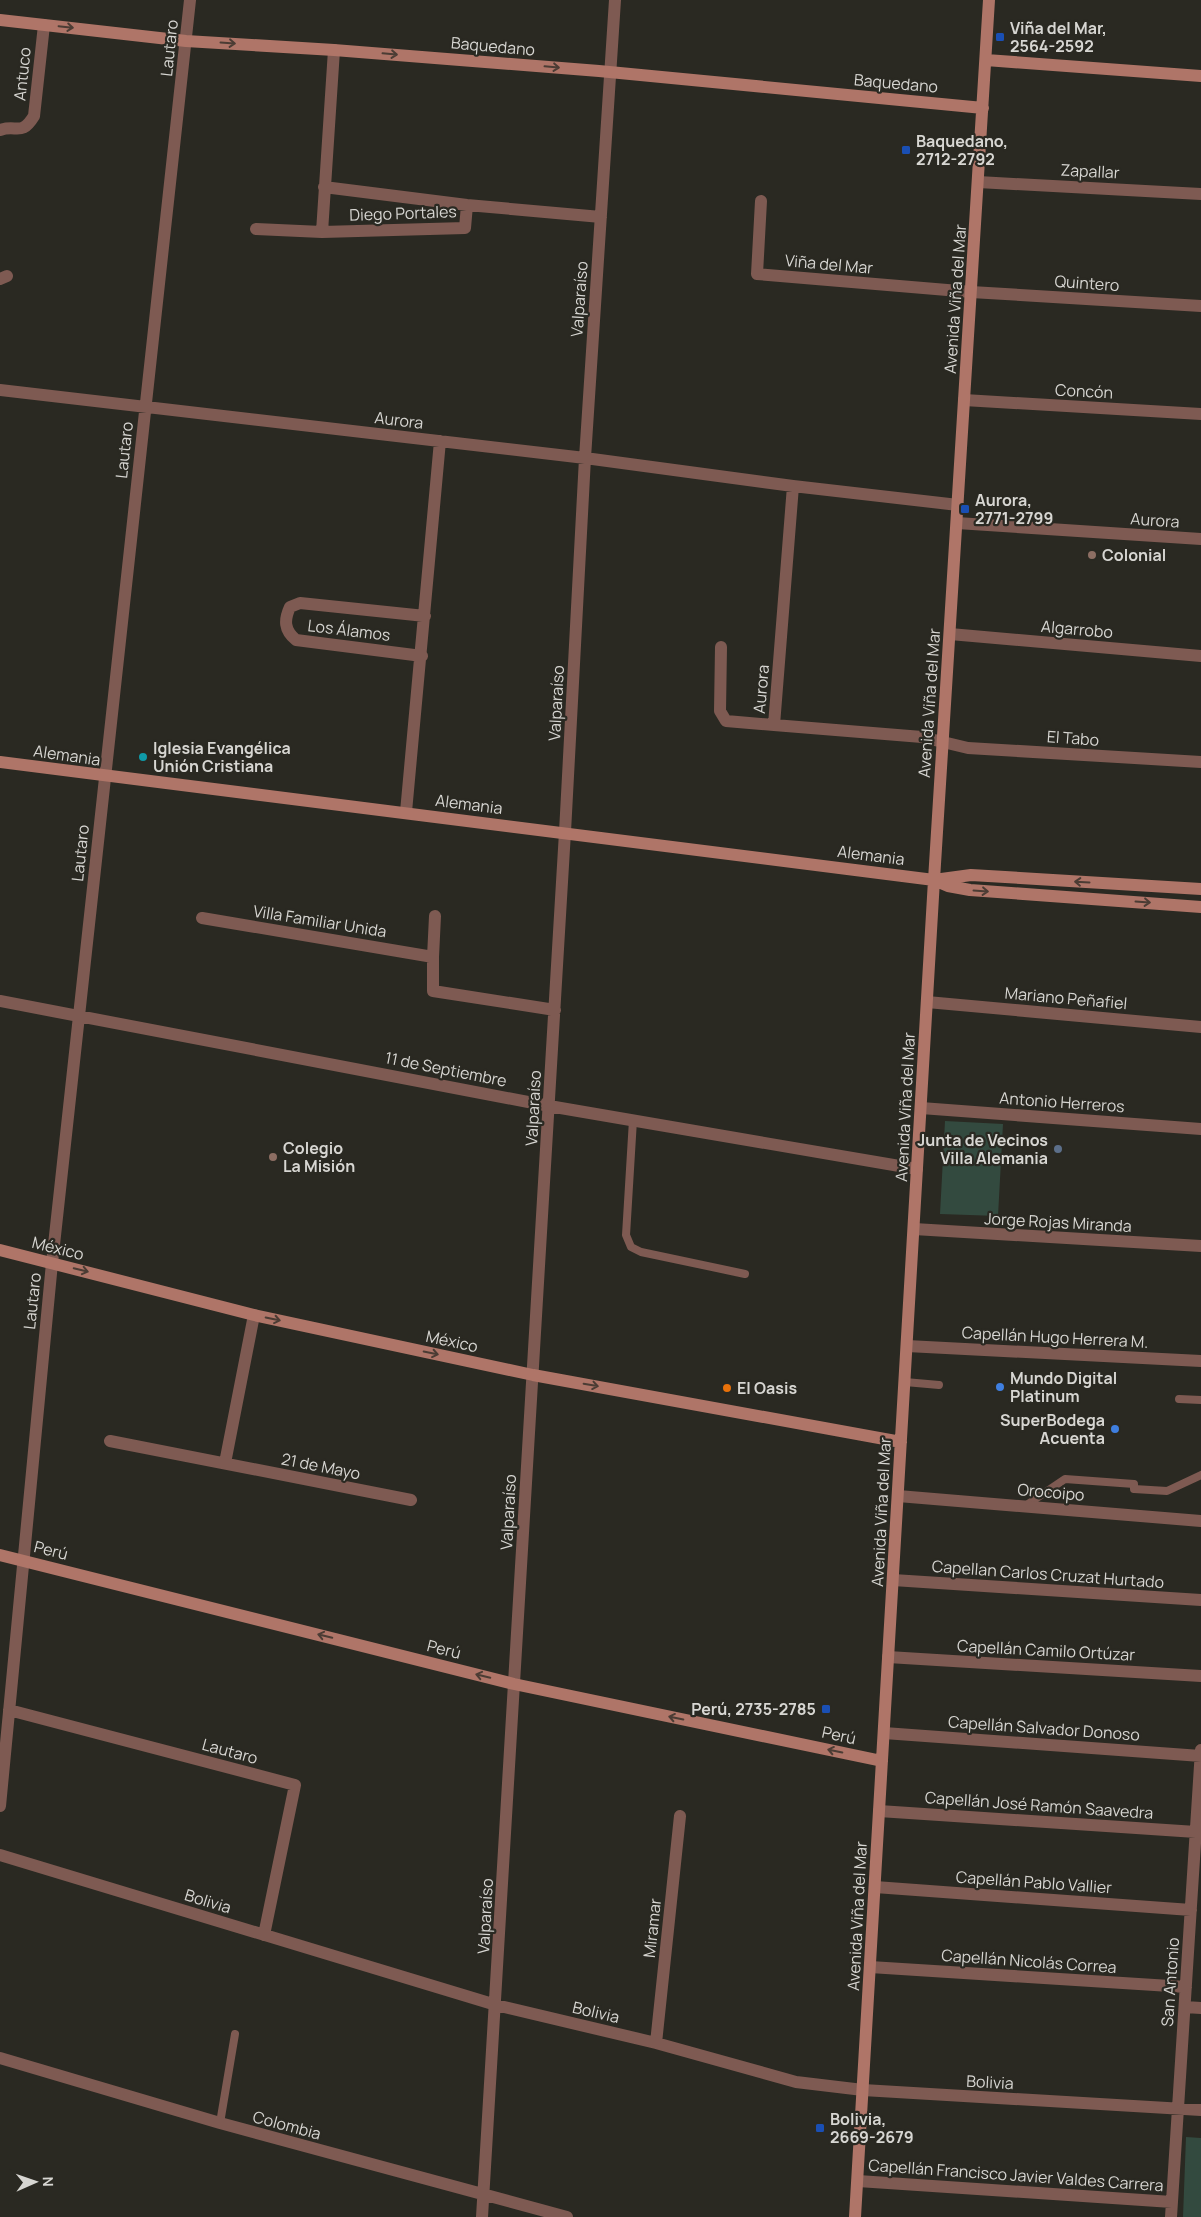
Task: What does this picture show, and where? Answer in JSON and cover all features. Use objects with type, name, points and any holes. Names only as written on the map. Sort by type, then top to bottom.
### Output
[{"type":"main road","name":"Avenida Viña del Mar","points":[[855,2217],[934,880],[989,0]]},
{"type":"main road","name":"Baquedano","points":[[0,20],[186,41],[334,50],[611,72],[983,108]]},
{"type":"main road","points":[[986,60],[1201,76]]},
{"type":"main road","name":"Alemania","points":[[0,762],[934,880],[971,875],[1201,888]]},
{"type":"main road","name":"Alemania","points":[[934,880],[948,886],[970,890],[1201,907]]},
{"type":"main road","name":"México","points":[[0,1250],[254,1315],[533,1375],[901,1442]]},
{"type":"main road","name":"Perú","points":[[0,1555],[514,1684],[882,1761]]},
{"type":"street","name":"Lautaro","points":[[0,1806],[52,1263],[190,0]]},
{"type":"street","name":"Valparaíso","points":[[482,2217],[555,1010],[585,458],[615,0]]},
{"type":"street","name":"Antuco","points":[[0,130],[21,130],[28,126],[34,116],[44,24]]},
{"type":"street","points":[[322,232],[334,50]]},
{"type":"street","name":"Zapallar","points":[[978,182],[1201,194]]},
{"type":"street","name":"Diego Portales","points":[[324,187],[467,205],[601,217]]},
{"type":"street","name":"Viña del Mar","points":[[761,201],[757,274],[971,292]]},
{"type":"street","name":"Diego Portales","points":[[256,229],[322,232],[465,228],[467,205]]},
{"type":"street","name":"Quintero","points":[[971,292],[1201,306]]},
{"type":"street","name":"Aurora","points":[[0,390],[585,458],[793,486],[958,505]]},
{"type":"street","name":"Concón","points":[[964,400],[1201,414]]},
{"type":"street","points":[[406,812],[422,656],[440,441]]},
{"type":"street","name":"Aurora","points":[[793,486],[774,725],[922,737],[943,742]]},
{"type":"street","name":"Aurora","points":[[957,523],[1201,539]]},
{"type":"street","name":"Los Álamos","points":[[422,656],[296,640],[288,633],[284,619],[290,607],[300,603],[425,616]]},
{"type":"street","name":"Algarrobo","points":[[950,634],[1201,656]]},
{"type":"street","points":[[721,647],[720,711],[722,717],[726,721],[774,725]]},
{"type":"street","name":"El Tabo","points":[[943,742],[968,748],[1201,762]]},
{"type":"street","points":[[435,916],[433,991],[555,1010]]},
{"type":"street","name":"Villa Familiar Unida","points":[[202,918],[433,957]]},
{"type":"street","name":"11 de Septiembre","points":[[0,1001],[549,1106],[917,1169]]},
{"type":"street","name":"Mariano Peñafiel","points":[[927,1002],[1201,1027]]},
{"type":"street","name":"Antonio Herreros","points":[[921,1108],[1201,1129]]},
{"type":"street","name":"Jorge Rojas Miranda","points":[[914,1229],[1201,1246]]},
{"type":"street","points":[[225,1463],[254,1315]]},
{"type":"street","name":"Capellán Hugo Herrera M.","points":[[907,1346],[1201,1360]]},
{"type":"street","name":"21 de Mayo","points":[[110,1441],[411,1500]]},
{"type":"street","name":"Orocoipo","points":[[898,1496],[1201,1521]]},
{"type":"street","name":"Capellan Carlos Cruzat Hurtado","points":[[893,1580],[1201,1600]]},
{"type":"street","name":"Capellán Camilo Ortúzar","points":[[888,1657],[1201,1676]]},
{"type":"street","name":"Lautaro","points":[[9,1710],[295,1785],[264,1935]]},
{"type":"street","name":"Capellán Salvador Donoso","points":[[884,1733],[1201,1756]]},
{"type":"street","name":"San Antonio","points":[[1171,2217],[1186,1987],[1196,1924],[1191,1910],[1201,1750]]},
{"type":"street","name":"Capellán José Ramón Saavedra","points":[[879,1811],[1197,1838]]},
{"type":"street","name":"Miramar","points":[[656,2043],[680,1816]]},
{"type":"street","name":"Bolivia","points":[[0,1855],[496,2005],[656,2043],[796,2082],[863,2090],[1201,2110]]},
{"type":"street","name":"Capellán Pablo Vallier","points":[[875,1887],[1191,1910]]},
{"type":"street","name":"Capellán Nicolás Correa","points":[[870,1967],[1186,1987]]},
{"type":"street","points":[[1185,2007],[1201,2008]]},
{"type":"street","name":"Colombia","points":[[0,2058],[220,2123],[567,2217]]},
{"type":"street","name":"Capellán Francisco Javier Valdes Carrera","points":[[858,2181],[1172,2202]]},
{"type":"lane","points":[[633,1120],[626,1234],[631,1248],[641,1252],[745,1274]]},
{"type":"lane","points":[[904,1382],[939,1384]]},
{"type":"lane","points":[[1179,1399],[1201,1400]]},
{"type":"lane","points":[[1025,1506],[1065,1479],[1134,1484],[1134,1489],[1167,1491],[1201,1475]]},
{"type":"lane","points":[[220,2123],[235,2034]]},
{"type":"green space","points":[[945,1121],[1003,1124],[998,1216],[940,1214]]},
{"type":"green space","points":[[1186,2137],[1201,2138],[1201,2217],[1183,2217]]},
{"type":"place","name":"Viña del Mar, 2564-2592","points":[[1000,37]]},
{"type":"place","name":"Baquedano, 2712-2792","points":[[906,150]]},
{"type":"place","name":"Aurora, 2771-2799","points":[[965,509]]},
{"type":"place","name":"Colonial","points":[[1092,555]]},
{"type":"place","name":"Iglesia Evangélica Unión Cristiana","points":[[143,757]]},
{"type":"place","name":"Junta de Vecinos Villa Alemania","points":[[1058,1149]]},
{"type":"place","name":"Colegio La Misión","points":[[273,1157]]},
{"type":"place","name":"Mundo Digital Platinum","points":[[1000,1387]]},
{"type":"place","name":"El Oasis","points":[[727,1388]]},
{"type":"place","name":"SuperBodega Acuenta","points":[[1115,1429]]},
{"type":"place","name":"Perú, 2735-2785","points":[[826,1709]]},
{"type":"place","name":"Bolivia, 2669-2679","points":[[820,2128]]}]
